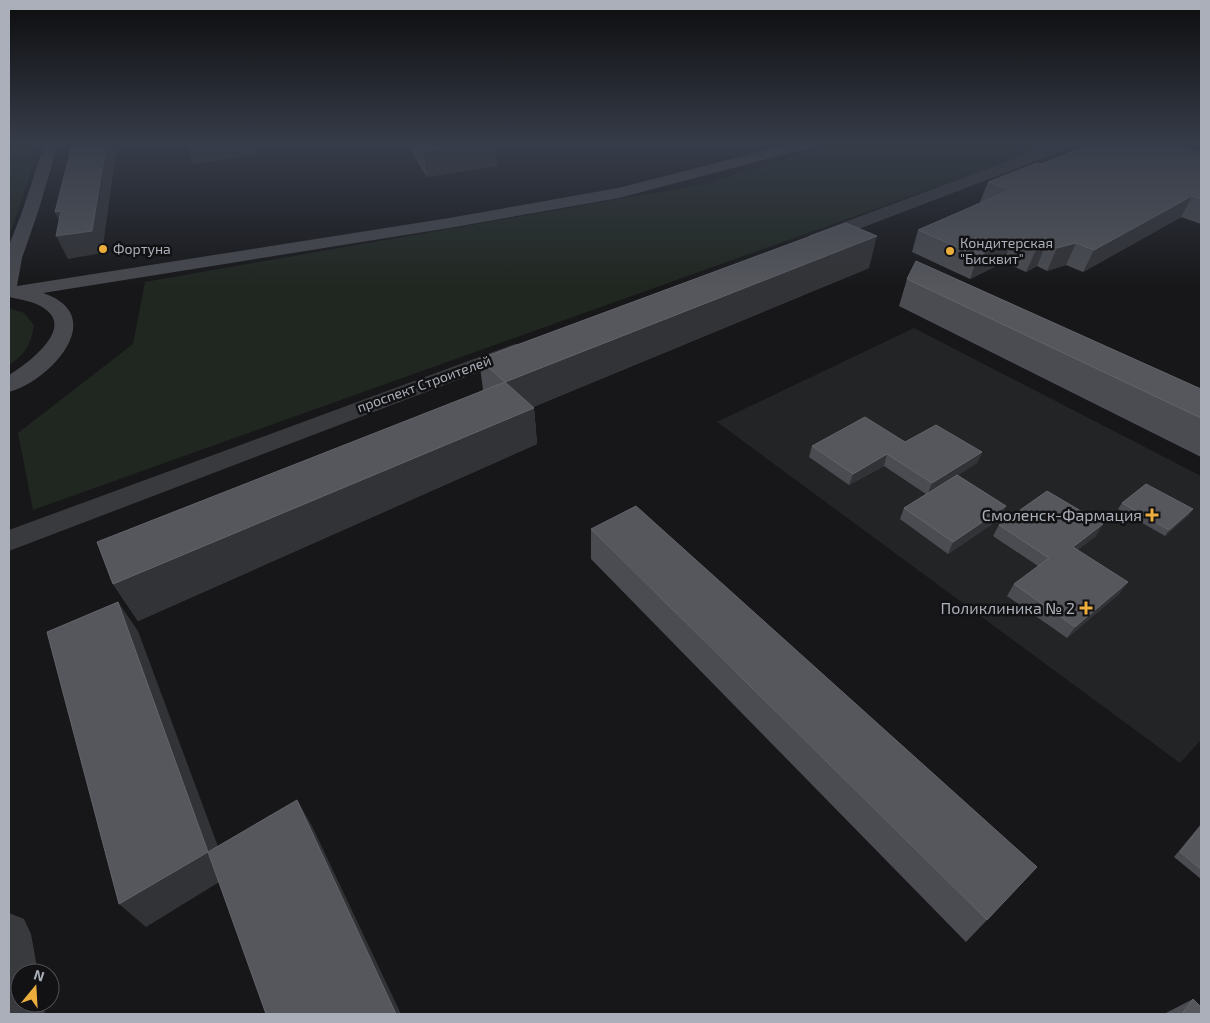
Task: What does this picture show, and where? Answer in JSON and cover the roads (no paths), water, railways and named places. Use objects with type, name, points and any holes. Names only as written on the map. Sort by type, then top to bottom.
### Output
[{"type":"main road","points":[[11,289],[9,269],[14,248],[27,223],[36,193]]},
{"type":"main road","points":[[11,289],[135,274],[621,193]]},
{"type":"main road","points":[[63,314],[77,299],[97,288],[135,274]]},
{"type":"main road","points":[[9,385],[34,368],[55,348],[64,330],[63,314],[53,304],[36,296],[11,289]]},
{"type":"street","points":[[794,246],[937,193]]},
{"type":"street","name":"проспект Строителей","points":[[9,541],[535,343]]},
{"type":"street","points":[[9,934],[22,1014]]},
{"type":"place","name":"Фортуна","points":[[103,249]]},
{"type":"place","name":"Кондитерская \"Бисквит\"","points":[[950,251]]},
{"type":"place","name":"Смоленск-Фармация","points":[[1152,515]]},
{"type":"place","name":"Поликлиника № 2","points":[[1086,608]]}]
